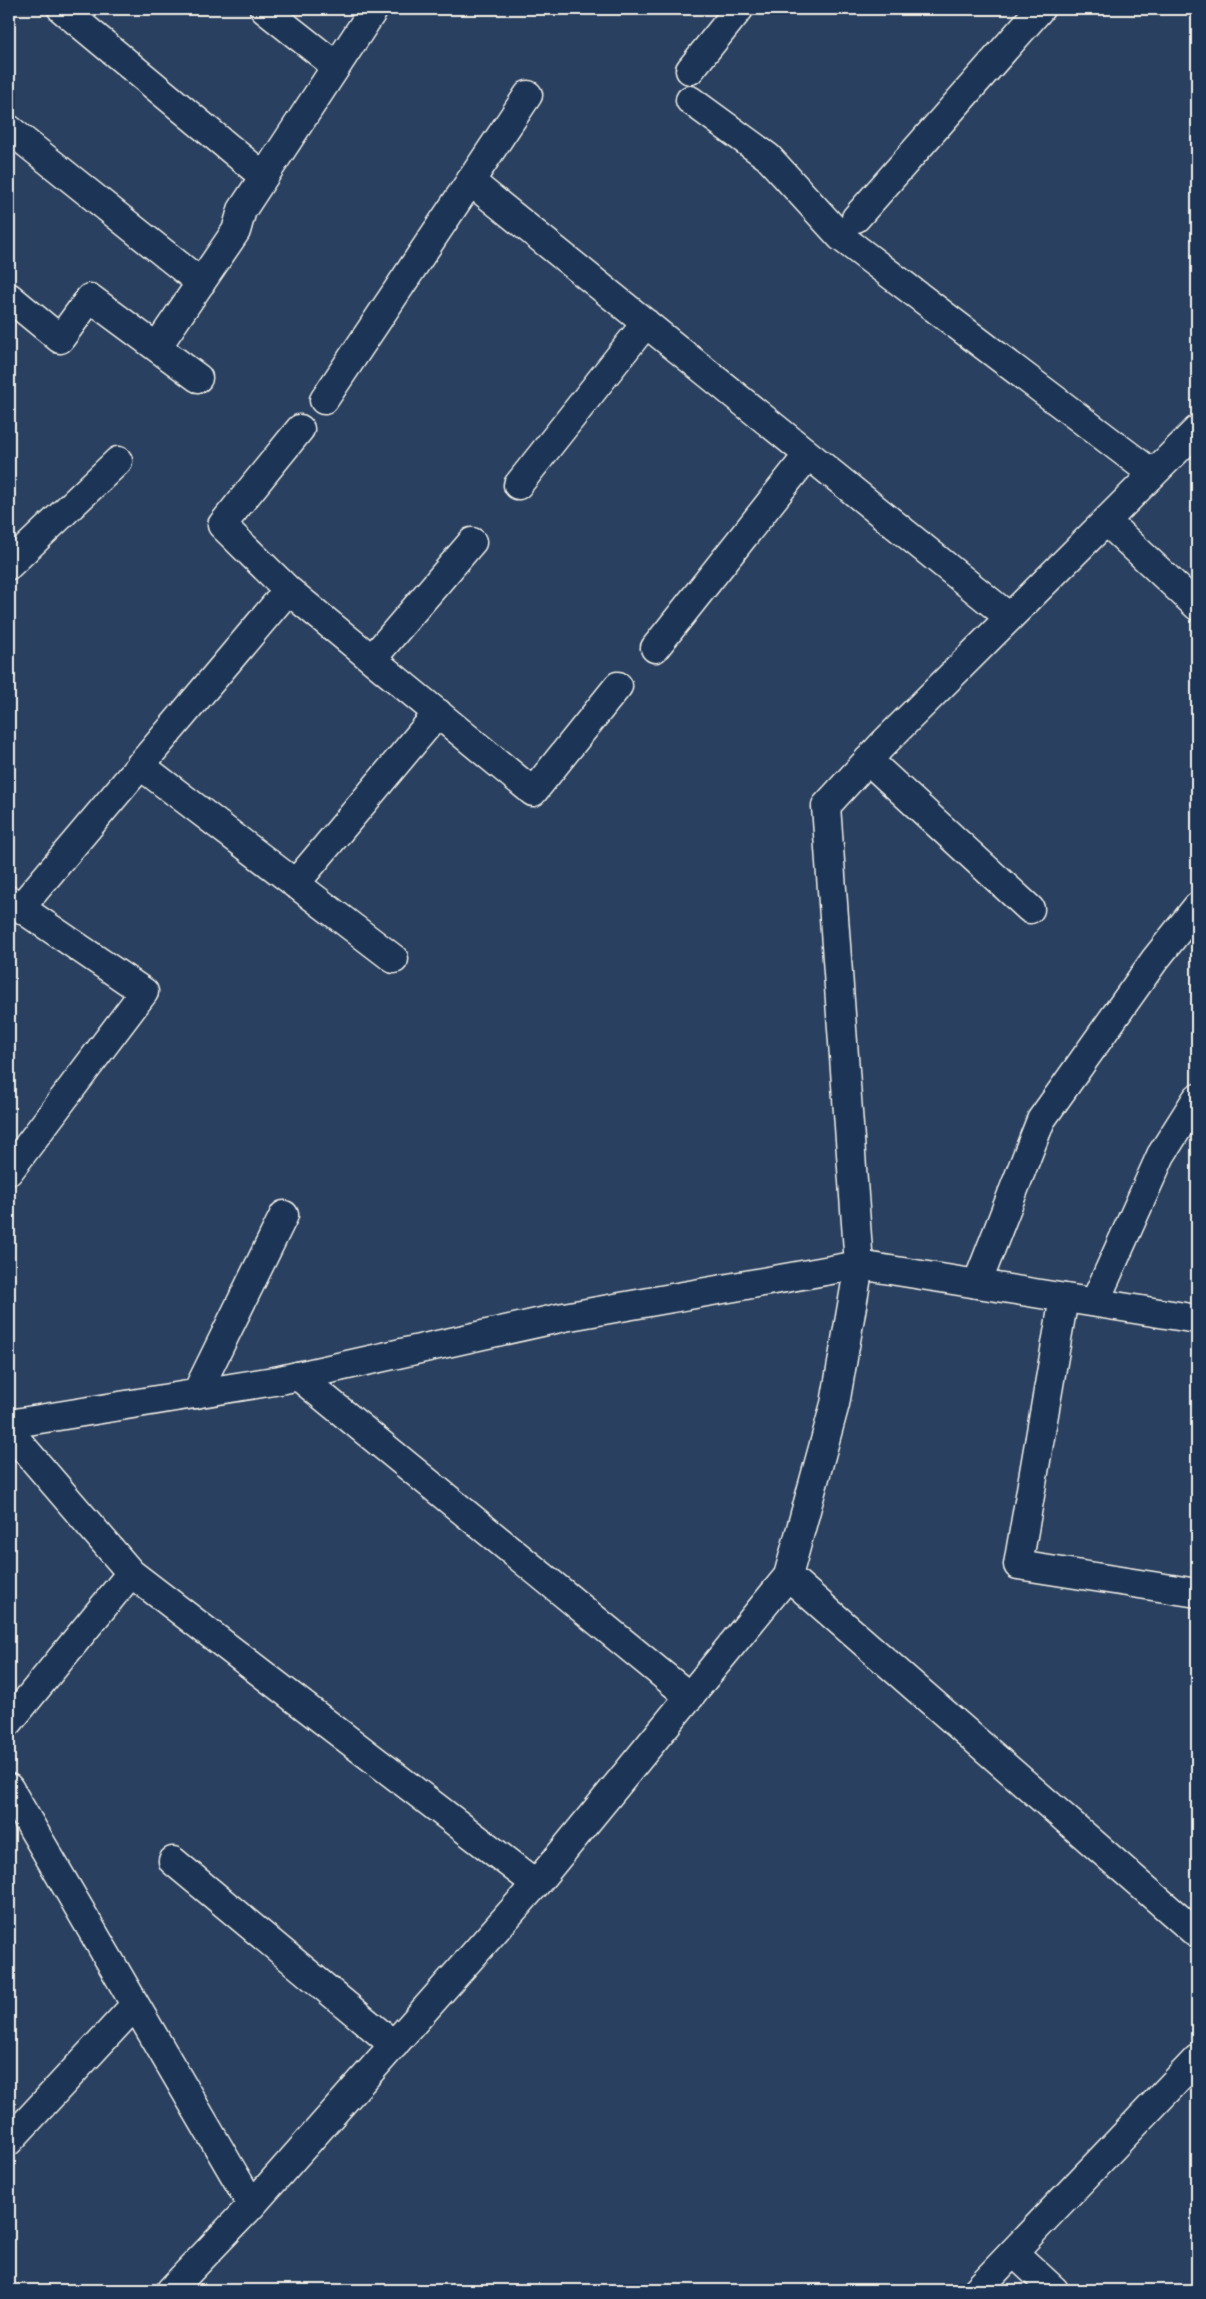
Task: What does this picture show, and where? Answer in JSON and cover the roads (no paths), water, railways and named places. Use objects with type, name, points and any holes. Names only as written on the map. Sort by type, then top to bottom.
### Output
[{"type":"street","points":[[62,9],[263,176]]},
{"type":"street","points":[[264,9],[336,66]]},
{"type":"street","points":[[157,347],[236,231],[242,210],[263,176],[374,9]]},
{"type":"street","points":[[690,70],[739,9]]},
{"type":"street","points":[[856,218],[1040,9]]},
{"type":"street","points":[[324,400],[528,94]]},
{"type":"street","points":[[690,100],[768,157],[841,236],[1153,474]]},
{"type":"street","points":[[9,129],[201,283]]},
{"type":"street","points":[[470,181],[1010,617]]},
{"type":"street","points":[[9,297],[60,338],[90,298],[198,378]]},
{"type":"street","points":[[518,485],[646,323]]},
{"type":"street","points":[[300,429],[222,525],[288,590],[533,792],[618,686]]},
{"type":"street","points":[[171,2290],[252,2205],[536,1884],[788,1576],[835,1404],[859,1266],[826,806],[868,760],[1197,430]]},
{"type":"street","points":[[656,648],[808,454]]},
{"type":"street","points":[[9,565],[118,461]]},
{"type":"street","points":[[1106,521],[1197,606]]},
{"type":"street","points":[[372,659],[472,542]]},
{"type":"street","points":[[9,1171],[144,992],[15,903],[140,765],[288,590]]},
{"type":"street","points":[[295,884],[438,714]]},
{"type":"street","points":[[868,760],[1030,909]]},
{"type":"street","points":[[140,765],[394,959]]},
{"type":"street","points":[[977,1284],[1042,1120],[1154,961],[1197,907]]},
{"type":"street","points":[[1095,1302],[1161,1155],[1197,1098]]},
{"type":"street","points":[[196,1394],[284,1215]]},
{"type":"street","points":[[9,1424],[298,1376],[564,1316],[859,1266],[1197,1318]]},
{"type":"street","points":[[1064,1298],[1018,1565],[1197,1593]]},
{"type":"street","points":[[298,1376],[690,1697]]},
{"type":"street","points":[[9,1432],[131,1573],[536,1884]]},
{"type":"street","points":[[9,1722],[131,1573]]},
{"type":"street","points":[[788,1576],[1197,1934]]},
{"type":"street","points":[[9,1788],[252,2205]]},
{"type":"street","points":[[173,1861],[394,2045]]},
{"type":"street","points":[[9,2141],[135,2005]]},
{"type":"street","points":[[977,2290],[1197,2059]]},
{"type":"street","points":[[1013,2252],[1054,2290]]}]
